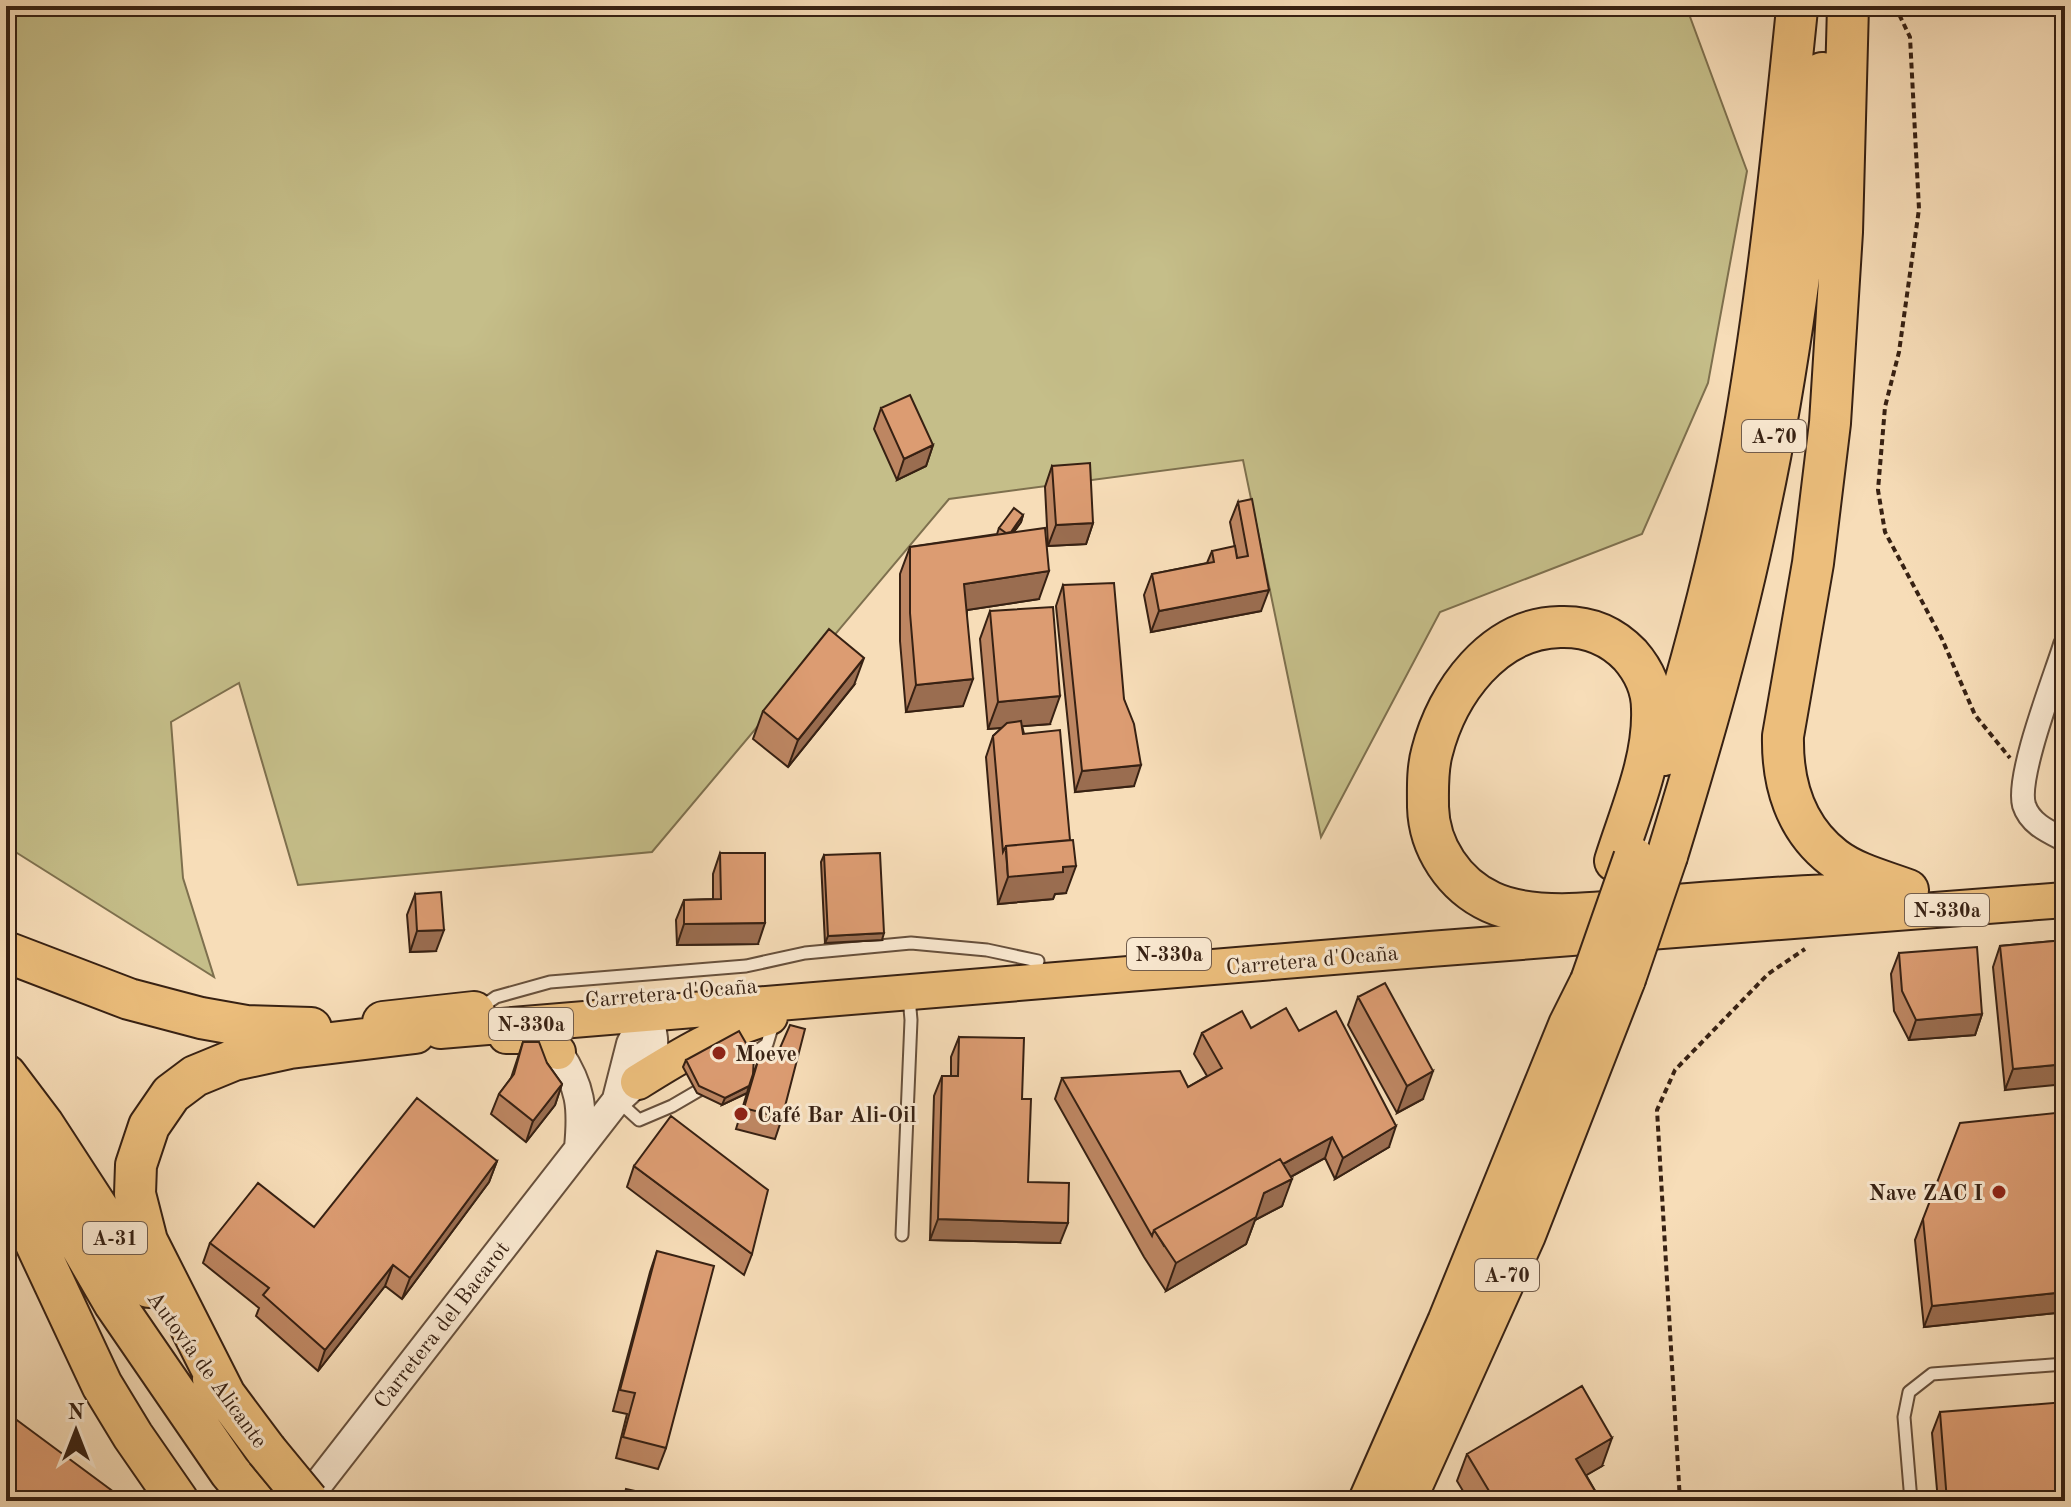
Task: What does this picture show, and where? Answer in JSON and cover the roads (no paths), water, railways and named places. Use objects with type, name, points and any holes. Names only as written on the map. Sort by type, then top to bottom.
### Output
[{"type":"highway","points":[[1848,6],[1842,232],[1830,423],[1813,563],[1783,736],[1783,757],[1794,809],[1811,838],[1835,859],[1861,873],[1908,890]]},
{"type":"highway","name":"A-70","points":[[1405,1501],[1525,1235],[1584,1035],[1596,981],[1639,858],[1724,662],[1770,455],[1809,208],[1813,7]]},
{"type":"highway","points":[[1423,1501],[1573,1158],[1584,1035],[1596,981],[1639,858],[1644,767],[1651,730],[1649,684],[1640,666],[1621,646],[1598,632],[1575,626],[1546,627],[1518,636],[1492,653],[1462,683],[1446,712],[1431,754],[1428,819],[1434,843],[1449,868],[1469,888],[1491,902],[1544,915],[1798,896],[1863,894]]},
{"type":"highway","points":[[6,952],[129,999],[246,1026],[344,1027],[486,1011]]},
{"type":"highway","points":[[227,1399],[147,1241],[135,1194],[136,1165],[149,1126],[171,1094],[195,1076],[234,1060],[290,1048],[415,1033]]},
{"type":"highway","name":"A-70","points":[[1376,1483],[1448,1322],[1584,1035]]},
{"type":"highway","name":"Autovía de Alicante","points":[[6,1075],[43,1124],[131,1263],[227,1399],[306,1501]]},
{"type":"highway","name":"Autovía de Alicante","points":[[6,1129],[67,1222],[114,1303],[242,1487]]},
{"type":"highway","points":[[6,1180],[102,1385],[178,1501]]},
{"type":"highway","points":[[1356,1501],[1376,1483]]},
{"type":"main road","name":"Carretera d'Ocaña","points":[[486,1011],[709,988],[1038,961],[1538,928],[1799,904],[1863,894],[2065,878]]},
{"type":"main road","name":"Carretera d'Ocaña","points":[[415,1033],[2065,900]]},
{"type":"main road","points":[[486,1011],[632,1006],[646,1014],[660,1003],[931,981],[1001,965]]},
{"type":"main road","points":[[628,1091],[704,1042],[734,1028],[775,1015],[908,992]]},
{"type":"main road","points":[[415,1033],[444,1042],[527,1036],[558,1052]]},
{"type":"street","points":[[2065,645],[2024,775],[2024,805],[2037,825],[2065,840]]},
{"type":"street","name":"Carretera del Bacarot","points":[[306,1501],[579,1148],[646,1070],[654,1036],[646,1014]]},
{"type":"street","points":[[558,1052],[628,1091]]},
{"type":"street","points":[[558,1052],[572,1074],[580,1099],[579,1148]]},
{"type":"lane","points":[[486,1011],[496,997],[550,982],[746,966],[805,953],[911,943],[987,950],[1038,961]]},
{"type":"lane","points":[[902,1235],[911,1020],[908,992]]},
{"type":"lane","points":[[733,1068],[767,1044],[775,1015]]},
{"type":"lane","points":[[628,1091],[639,1120],[672,1106],[721,1076]]},
{"type":"lane","points":[[1911,1501],[1904,1417],[1909,1392],[1932,1374],[2065,1364]]},
{"type":"place","name":"Moeve","points":[[719,1053]]},
{"type":"place","name":"Café Bar Ali-Oil","points":[[741,1114]]},
{"type":"place","name":"Nave ZAC I","points":[[1999,1192]]}]
